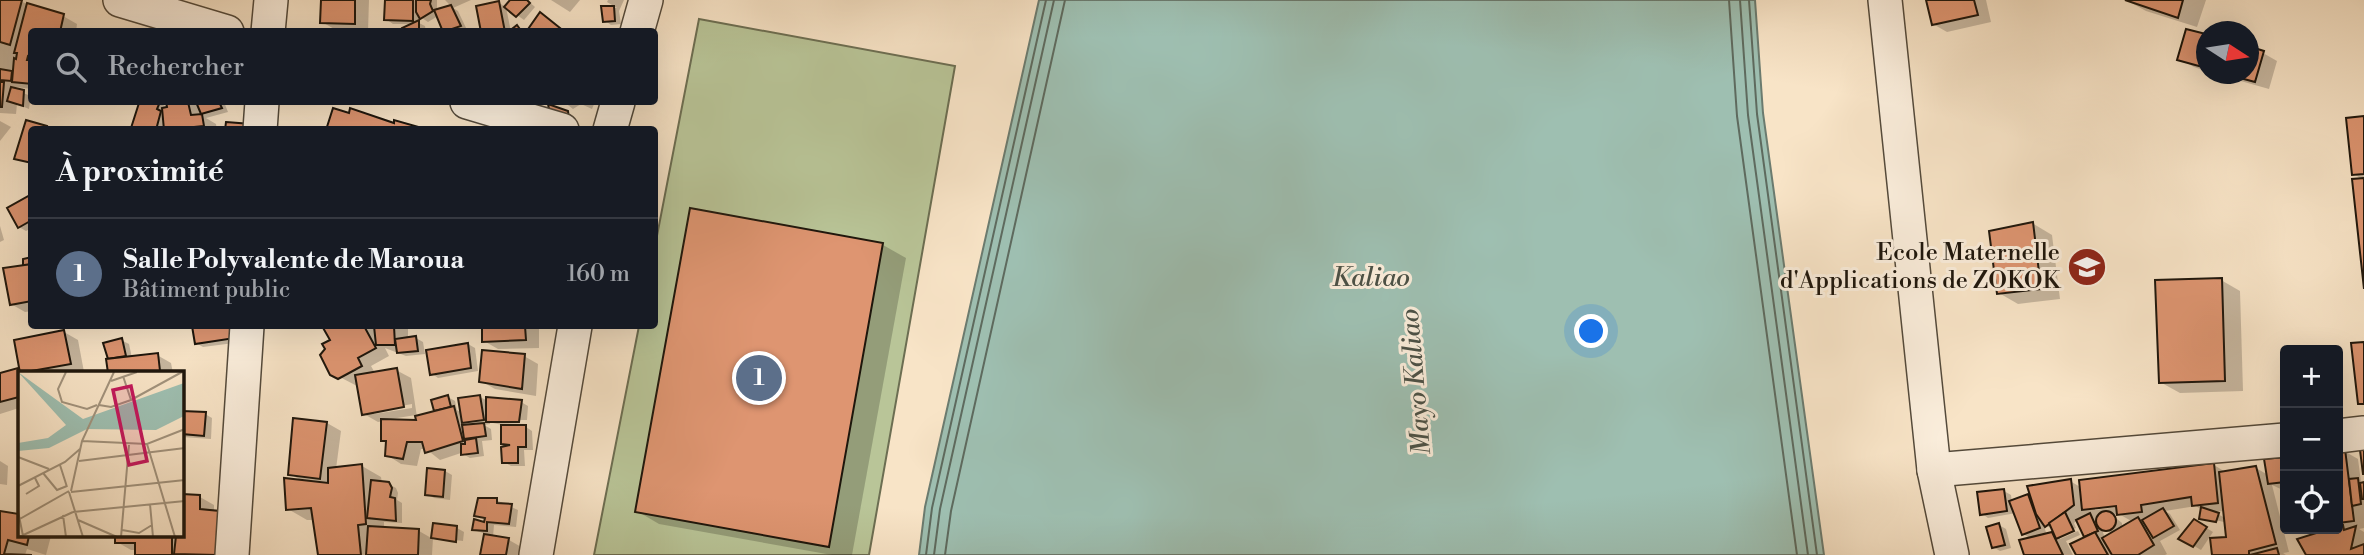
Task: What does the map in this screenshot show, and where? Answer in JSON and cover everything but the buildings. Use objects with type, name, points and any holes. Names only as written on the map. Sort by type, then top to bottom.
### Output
[{"type":"street","points":[[120,0],[214,28]]},
{"type":"street","points":[[268,28],[271,0]]},
{"type":"street","points":[[638,28],[646,0]]},
{"type":"street","points":[[1885,0],[1934,470],[1952,555]]},
{"type":"street","points":[[260,126],[262,105]]},
{"type":"street","points":[[477,105],[548,126]]},
{"type":"street","points":[[611,126],[617,105]]},
{"type":"street","points":[[232,555],[247,329]]},
{"type":"street","points":[[536,555],[574,329]]},
{"type":"street","points":[[2343,435],[2364,433]]},
{"type":"street","points":[[1934,470],[2280,440]]},
{"type":"green space","points":[[699,19],[955,66],[869,555],[594,555],[638,329],[658,329],[658,231]]},
{"type":"water","name":"Kaliao","points":[[1039,0],[1755,0],[1763,113],[1824,555],[919,555],[925,507]]},
{"type":"place","name":"Ecole Maternelle d'Applications de ZOKOK","points":[[2087,267]]},
{"type":"place","name":"Salle Polyvalente de Maroua","points":[[759,378]]},
{"type":"water label","name":"Mayo Kaliao","points":[[1416,382]]}]
